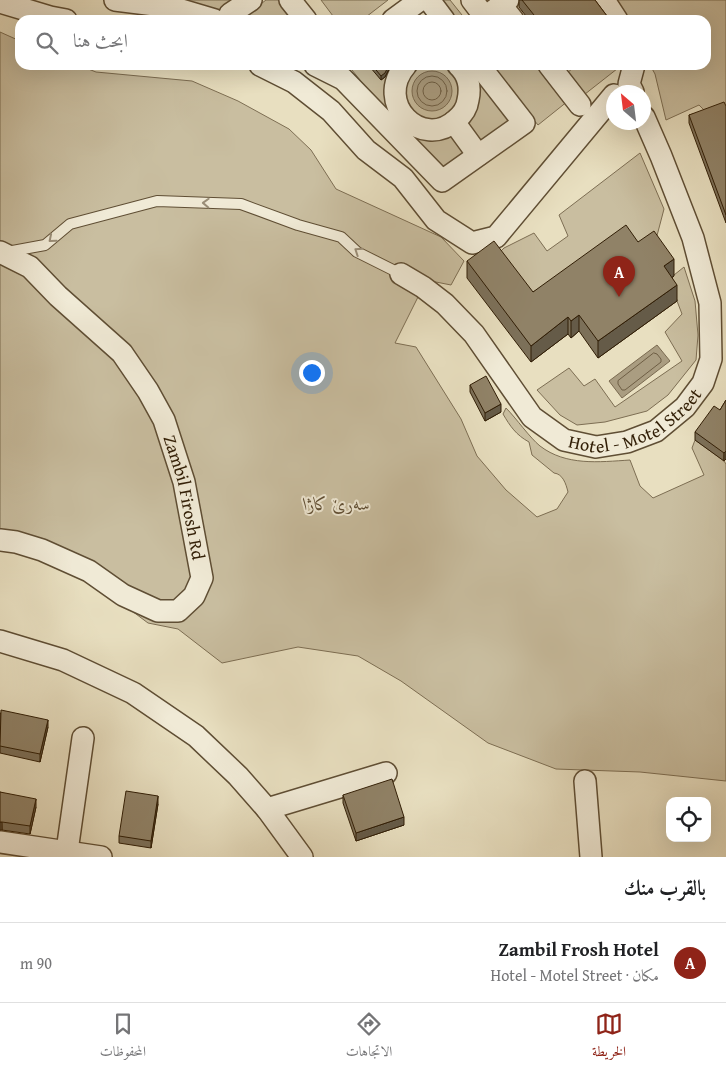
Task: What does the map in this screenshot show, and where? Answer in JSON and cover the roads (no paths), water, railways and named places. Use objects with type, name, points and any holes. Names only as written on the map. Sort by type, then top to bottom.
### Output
[{"type":"street","points":[[115,0],[165,3],[200,15]]},
{"type":"street","points":[[230,15],[252,0]]},
{"type":"street","points":[[290,0],[302,15]]},
{"type":"street","points":[[400,15],[420,0]]},
{"type":"street","points":[[429,0],[440,15]]},
{"type":"street","points":[[472,0],[483,15]]},
{"type":"street","points":[[604,0],[614,15]]},
{"type":"street","points":[[0,2],[43,15]]},
{"type":"street","points":[[490,15],[507,8]]},
{"type":"street","points":[[270,70],[294,82],[331,111],[366,150],[403,178],[436,220],[472,243],[496,237],[606,108]]},
{"type":"street","points":[[325,70],[343,79],[395,120],[442,181],[524,122],[471,70]]},
{"type":"street","points":[[395,120],[398,109],[394,97],[395,84],[402,70]]},
{"type":"street","points":[[395,120],[405,119],[416,126],[428,129],[441,129],[454,122],[467,105],[470,93],[467,70]]},
{"type":"street","points":[[553,70],[580,105]]},
{"type":"street","points":[[454,122],[478,155]]},
{"type":"street","name":"Hotel - Motel Street","points":[[401,274],[424,287],[445,304],[474,334],[532,417],[564,440],[596,447],[627,442],[656,431],[685,407],[703,382],[711,359],[710,303],[693,238],[650,130]]},
{"type":"street","name":"Zambil Firosh Rd","points":[[0,540],[16,542],[42,550],[89,571],[123,595],[158,611],[178,611],[194,596],[202,578],[184,482],[164,420],[148,391],[122,353],[58,296],[30,267],[1,252]]},
{"type":"street","points":[[0,641],[63,660],[133,693],[196,736],[238,776],[268,809],[302,857]]},
{"type":"street","points":[[67,851],[83,738]]},
{"type":"street","points":[[268,809],[386,773]]},
{"type":"street","points":[[585,780],[591,857]]},
{"type":"street","points":[[0,842],[101,857]]},
{"type":"lane","points":[[1,252],[45,245],[70,224],[157,201],[241,204],[298,225],[341,237],[356,252],[401,274]]},
{"type":"water","points":[[436,71],[443,74],[449,80],[452,91],[451,99],[443,108],[436,111],[428,111],[421,108],[413,99],[412,87],[415,80],[424,72]]},
{"type":"water","points":[[657,345],[670,361],[622,398],[609,381]]},
{"type":"place","name":"Zambil Frosh Hotel","points":[[619,297]]},
{"type":"park label","name":"سەرێ کاژا","points":[[337,504]]}]
